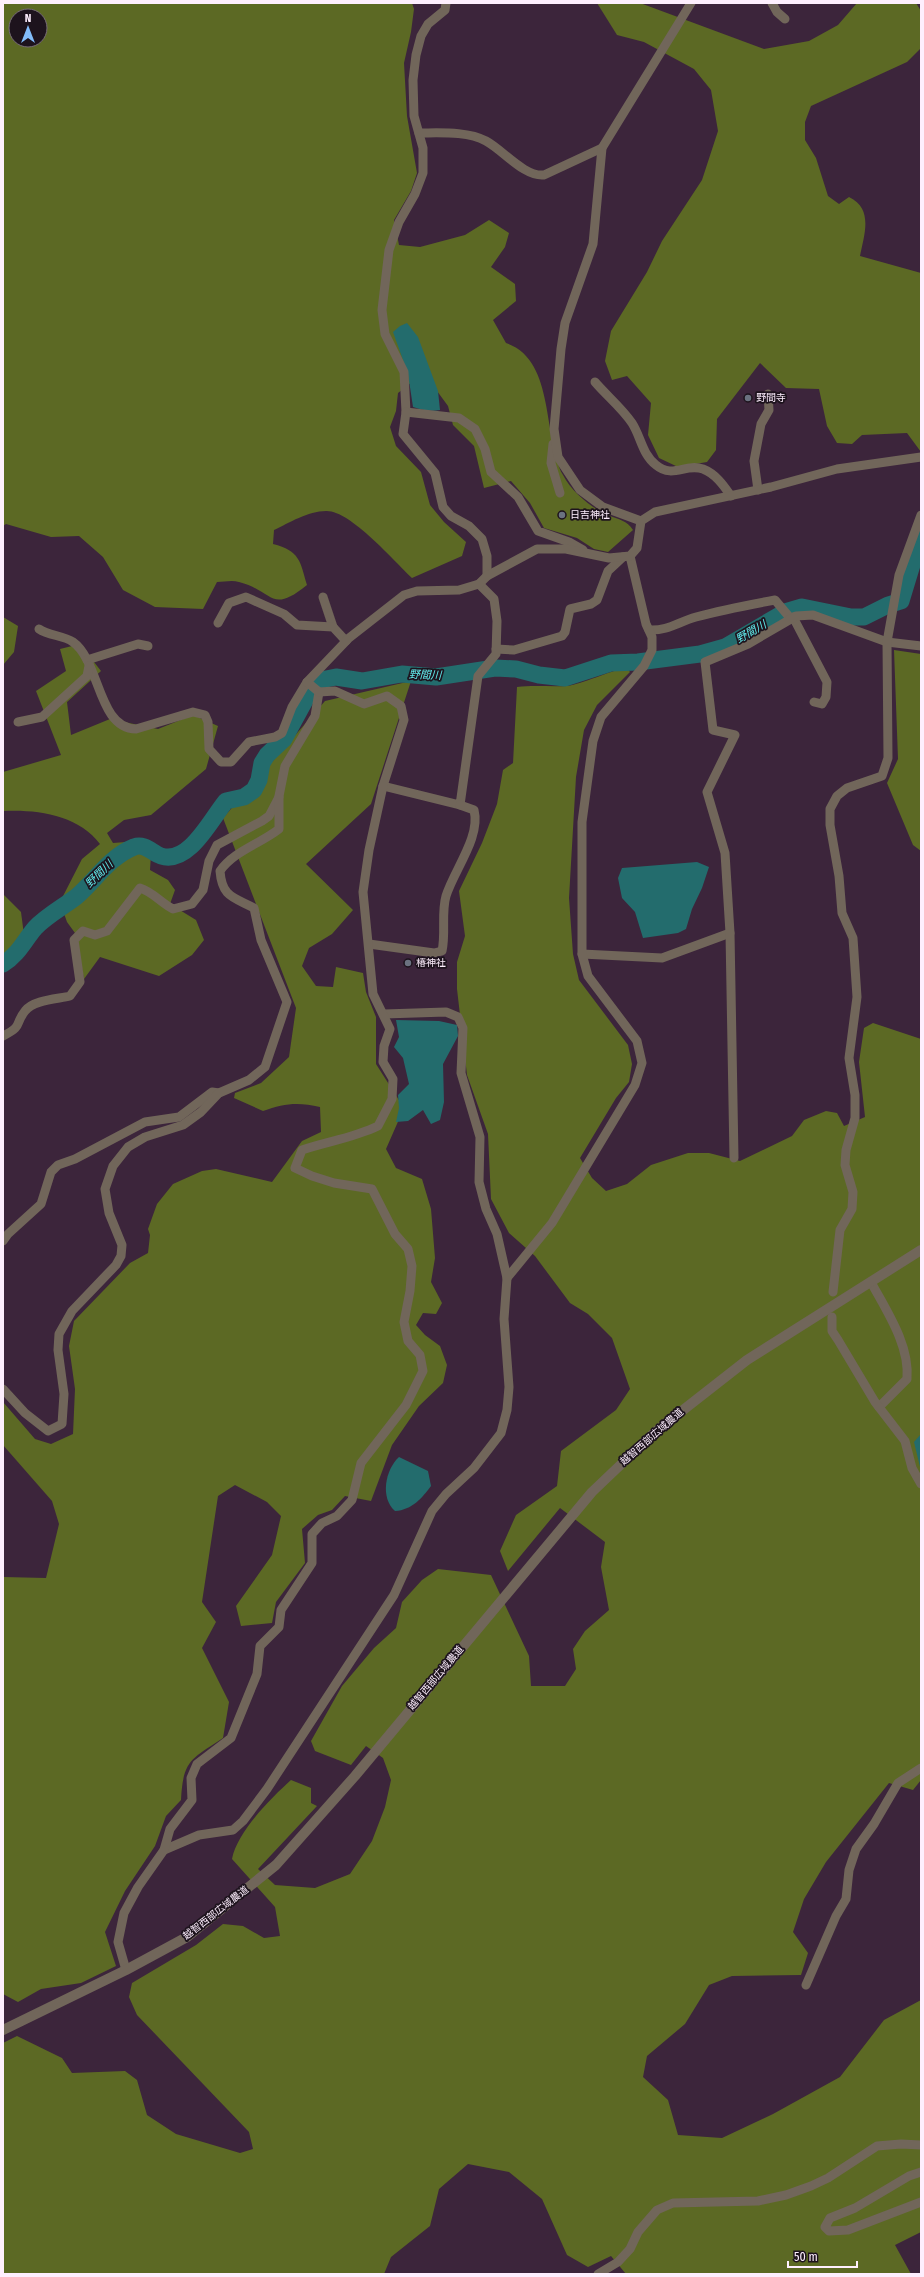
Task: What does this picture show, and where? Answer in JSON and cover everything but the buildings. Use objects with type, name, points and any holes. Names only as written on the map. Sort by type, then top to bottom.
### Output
[{"type":"street","points":[[446,3],[444,10],[428,24],[421,36],[416,55],[413,80],[414,116],[423,148],[424,173],[415,194],[399,222],[390,250],[382,310],[385,334],[404,372],[406,412],[403,434],[435,473],[443,507],[451,516],[469,526],[482,539],[487,556],[487,576]]},
{"type":"street","points":[[641,521],[603,507],[580,490],[558,457],[554,422],[565,323],[593,244],[602,148],[691,3]]},
{"type":"street","points":[[772,3],[777,12],[785,18]]},
{"type":"street","points":[[419,133],[476,137],[487,142],[505,156],[536,176],[544,175],[602,148]]},
{"type":"street","points":[[595,382],[633,424],[647,457],[656,466],[673,472],[690,468],[702,469],[719,479],[731,496]]},
{"type":"street","points":[[758,490],[754,461],[761,424],[769,410],[768,394]]},
{"type":"street","points":[[406,412],[459,418],[475,429],[485,449],[491,472],[518,497],[538,531],[569,542],[590,553]]},
{"type":"street","points":[[555,435],[552,463],[560,494]]},
{"type":"street","points":[[496,649],[514,650],[562,636],[565,632],[570,609],[591,604],[597,600],[608,571],[637,548],[641,521],[655,512],[758,490],[836,469],[921,457]]},
{"type":"street","points":[[833,1292],[840,1230],[852,1209],[853,1192],[845,1165],[846,1150],[855,1118],[855,1096],[849,1058],[857,997],[853,938],[842,913],[839,876],[830,826],[830,809],[837,796],[847,788],[882,776],[888,758],[887,642],[899,575],[921,514]]},
{"type":"street","points":[[39,628],[44,632],[73,642],[88,663],[118,725],[127,729],[136,729],[193,712],[205,715],[208,722],[209,749],[221,762],[230,762],[249,742],[275,737],[282,733],[292,707],[307,682],[346,641],[404,595],[418,591],[460,590],[479,584],[487,576],[537,550],[566,550],[590,553],[609,558],[626,556]]},
{"type":"street","points":[[506,1278],[552,1223],[635,1085],[642,1063],[637,1041],[588,976],[582,954],[582,822],[593,741],[601,717],[644,666],[652,650],[652,637],[626,556]]},
{"type":"street","points":[[460,805],[478,676],[496,654],[497,621],[494,599],[479,584]]},
{"type":"street","points":[[218,624],[229,603],[246,597],[284,614],[297,625],[333,627]]},
{"type":"street","points":[[323,597],[333,627],[346,641]]},
{"type":"street","points":[[649,630],[663,630],[714,612],[775,600],[792,618],[827,682],[826,697],[822,704],[814,702]]},
{"type":"street","points":[[734,1158],[730,933],[725,853],[707,792],[736,735],[714,730],[705,662],[748,644],[792,618],[813,615],[887,642],[921,646]]},
{"type":"street","points":[[88,663],[138,644],[148,646]]},
{"type":"street","points":[[18,722],[42,717],[87,676],[88,663]]},
{"type":"street","points":[[126,1970],[118,1942],[124,1913],[138,1887],[164,1850],[170,1829],[192,1800],[191,1778],[197,1764],[231,1738],[257,1674],[260,1646],[279,1627],[281,1610],[312,1563],[312,1534],[322,1523],[337,1516],[352,1500],[361,1463],[406,1405],[423,1371],[420,1355],[408,1341],[404,1322],[410,1291],[412,1266],[408,1249],[395,1234],[372,1188],[334,1183],[312,1176],[295,1168],[302,1150],[325,1142],[354,1137],[378,1126],[392,1099],[393,1079],[383,1062],[384,1046],[390,1029],[373,994],[363,892],[369,850],[383,786],[404,720],[402,706],[387,696],[364,704],[335,691],[319,692],[307,682]]},
{"type":"street","points":[[3,1389],[40,1426],[48,1431],[62,1424],[64,1394],[58,1350],[60,1334],[72,1311],[116,1265],[121,1256],[122,1245],[109,1213],[105,1189],[113,1166],[128,1147],[145,1137],[183,1125],[201,1112],[219,1094],[249,1080],[265,1067],[287,1002],[262,940],[254,908],[232,897],[222,886],[220,871],[228,861],[279,829],[280,796],[285,766],[315,716],[319,692]]},
{"type":"street","points":[[369,944],[434,954],[442,951],[445,897],[477,820],[474,810],[460,805],[383,786]]},
{"type":"street","points":[[3,1036],[16,1029],[25,1010],[33,1005],[70,996],[80,982],[74,940],[84,931],[96,935],[108,931],[140,888],[150,891],[159,902],[173,909],[192,904],[203,890],[210,861],[217,845],[262,822],[269,816],[280,796]]},
{"type":"street","points":[[582,954],[662,958],[730,933]]},
{"type":"street","points":[[164,1850],[199,1835],[233,1830],[243,1821],[267,1789],[394,1595],[432,1511],[446,1494],[484,1456],[501,1433],[507,1410],[508,1386],[504,1319],[506,1278],[496,1234],[486,1209],[479,1182],[480,1137],[461,1073],[463,1028],[458,1017],[446,1012],[384,1014]]},
{"type":"street","points":[[3,1241],[8,1234],[41,1204],[51,1172],[58,1166],[75,1159],[145,1122],[179,1117],[212,1092],[219,1094]]},
{"type":"street","name":"越智西部広域農道","points":[[3,2030],[126,1970],[187,1937],[276,1865],[355,1776],[592,1492],[655,1432],[747,1360],[921,1250]]},
{"type":"street","points":[[871,1282],[890,1317],[907,1365],[907,1379],[879,1407]]},
{"type":"street","points":[[832,1317],[832,1331],[879,1407],[905,1442],[912,1468],[921,1484]]},
{"type":"street","points":[[806,1985],[836,1916],[846,1899],[848,1870],[856,1849],[874,1824],[898,1784],[921,1768]]},
{"type":"street","points":[[598,2274],[618,2262],[630,2250],[638,2232],[656,2210],[673,2203],[758,2201],[786,2195],[828,2178],[877,2146],[901,2144],[921,2145]]},
{"type":"street","points":[[921,2172],[909,2176],[855,2208],[830,2218],[825,2227],[830,2231],[848,2230],[921,2202]]},
{"type":"green space","points":[[3,3],[412,3],[414,9],[411,32],[404,63],[407,116],[417,173],[411,191],[394,220],[399,245],[420,247],[465,235],[489,220],[509,233],[505,247],[491,267],[515,284],[516,301],[493,320],[506,343],[522,352],[533,365],[540,382],[545,401],[552,441],[557,459],[563,475],[571,487],[588,503],[601,512],[625,522],[633,530],[608,552],[594,549],[577,538],[544,528],[530,503],[511,481],[484,488],[474,446],[453,425],[448,406],[437,391],[413,381],[398,393],[396,411],[390,427],[396,446],[421,472],[430,505],[444,522],[466,542],[462,556],[412,578],[359,527],[336,513],[326,511],[312,513],[274,530],[273,544],[289,550],[294,554],[298,558],[303,569],[307,585],[295,594],[278,600],[239,582],[217,582],[203,609],[155,607],[123,590],[103,557],[79,536],[51,537],[6,524],[3,526]]},
{"type":"green space","points":[[597,3],[640,3],[764,49],[809,41],[838,25],[857,3],[916,3],[921,11],[921,48],[907,62],[811,106],[805,122],[805,140],[816,158],[828,196],[839,204],[849,197],[857,202],[862,208],[865,215],[865,231],[860,256],[921,273],[921,452],[907,433],[862,435],[852,444],[837,443],[827,426],[819,389],[786,388],[760,363],[717,419],[716,450],[707,462],[678,467],[659,458],[648,435],[651,403],[627,376],[612,380],[605,361],[611,331],[647,272],[662,241],[702,180],[718,131],[711,90],[694,69],[644,42],[617,35]]},
{"type":"green space","points":[[3,617],[18,626],[14,652],[3,665]]},
{"type":"green space","points":[[80,644],[101,671],[67,702],[71,735],[110,719],[158,729],[193,715],[218,726],[206,769],[151,815],[124,820],[107,833],[113,843],[138,841],[151,854],[150,870],[168,880],[175,890],[170,904],[196,920],[204,940],[192,955],[159,976],[100,957],[84,979],[75,933],[67,922],[60,902],[82,859],[100,844],[81,826],[69,820],[29,811],[3,811],[3,772],[61,755],[36,691],[66,671],[60,649]]},
{"type":"green space","points":[[894,650],[921,654],[921,851],[913,845],[887,783],[898,759]]},
{"type":"green space","points":[[627,668],[630,672],[597,705],[584,730],[576,777],[569,898],[573,954],[579,980],[628,1045],[632,1064],[629,1082],[616,1098],[580,1158],[592,1178],[606,1191],[627,1184],[651,1165],[688,1153],[709,1153],[740,1161],[792,1136],[804,1120],[826,1111],[837,1113],[844,1126],[865,1117],[859,1062],[864,1028],[873,1023],[921,1039],[921,1780],[913,1790],[889,1783],[826,1862],[804,1899],[793,1932],[808,1953],[801,1975],[732,1976],[709,1985],[685,2024],[647,2056],[643,2077],[668,2100],[678,2135],[722,2138],[773,2114],[840,2077],[884,2020],[921,2000],[921,2232],[895,2245],[911,2274],[626,2274],[611,2256],[588,2267],[567,2255],[542,2199],[509,2172],[468,2164],[439,2189],[430,2226],[391,2257],[384,2274],[3,2274],[3,2043],[17,2036],[62,2058],[72,2073],[125,2071],[137,2080],[147,2115],[176,2134],[240,2153],[253,2149],[249,2132],[137,2015],[129,1997],[132,1983],[196,1945],[223,1924],[243,1926],[264,1938],[280,1936],[275,1907],[232,1859],[241,1838],[256,1816],[291,1780],[311,1788],[311,1803],[317,1806],[258,1869],[275,1885],[315,1888],[350,1874],[372,1841],[385,1807],[391,1780],[383,1758],[366,1746],[351,1765],[315,1751],[311,1741],[342,1686],[374,1648],[396,1628],[402,1602],[422,1580],[438,1569],[491,1575],[529,1656],[531,1686],[565,1686],[576,1669],[573,1649],[585,1631],[609,1610],[601,1567],[605,1542],[560,1508],[508,1571],[500,1551],[516,1515],[557,1486],[561,1451],[616,1410],[630,1389],[612,1338],[588,1314],[570,1303],[535,1256],[509,1233],[491,1199],[488,1134],[467,1075],[457,989],[457,962],[465,936],[459,891],[482,843],[497,804],[503,770],[513,763],[517,687],[573,685]]},
{"type":"green space","points":[[411,681],[371,804],[306,864],[353,910],[332,934],[309,948],[302,966],[316,986],[333,987],[336,967],[363,973],[366,992],[376,1017],[376,1064],[404,1108],[386,1149],[396,1168],[422,1179],[431,1209],[435,1258],[431,1282],[442,1303],[436,1314],[423,1313],[416,1325],[425,1335],[440,1346],[447,1365],[443,1383],[419,1406],[392,1445],[371,1501],[345,1496],[332,1510],[318,1515],[302,1529],[305,1563],[276,1602],[272,1623],[241,1626],[236,1606],[272,1555],[281,1516],[267,1502],[235,1485],[218,1496],[202,1602],[216,1622],[202,1648],[229,1702],[223,1738],[197,1756],[187,1768],[182,1786],[181,1800],[166,1816],[155,1846],[125,1891],[105,1932],[116,1966],[81,1983],[41,1989],[18,2002],[3,1994],[3,1577],[46,1578],[59,1524],[52,1501],[3,1445],[3,1402],[35,1439],[51,1444],[73,1434],[75,1389],[69,1346],[74,1321],[130,1263],[148,1253],[150,1235],[148,1229],[157,1204],[173,1184],[202,1171],[216,1169],[272,1182],[302,1141],[321,1132],[320,1107],[305,1104],[292,1104],[278,1106],[263,1111],[234,1098],[235,1093],[261,1083],[289,1057],[296,1008],[223,818],[325,701]]},
{"type":"green space","points":[[3,894],[21,912],[24,935],[13,949],[3,956]]},
{"type":"shaded area","points":[[407,323],[418,337],[438,391],[440,410],[433,411],[413,407],[408,374],[393,332],[400,326]]},
{"type":"shaded area","points":[[697,862],[709,867],[702,888],[692,909],[686,929],[678,933],[643,938],[635,912],[622,898],[618,878],[622,868]]},
{"type":"shaded area","points":[[396,1020],[439,1021],[457,1025],[458,1036],[443,1064],[444,1102],[440,1120],[431,1124],[423,1110],[408,1121],[396,1122],[399,1108],[398,1095],[409,1084],[403,1058],[394,1047],[399,1037]]},
{"type":"shaded area","points":[[921,1434],[921,1471],[914,1442]]},
{"type":"shaded area","points":[[399,1457],[428,1471],[431,1486],[416,1503],[407,1508],[395,1511],[387,1499],[386,1484],[390,1469]]},
{"type":"waterway","name":"野間川","points":[[3,964],[17,952],[39,924],[76,897],[110,863],[125,851],[134,847],[142,846],[161,856],[171,857],[181,854],[198,839],[226,801],[244,797],[254,790],[259,780],[262,763],[267,755],[284,739],[308,695],[321,680],[336,677],[362,681],[402,674],[436,677],[495,668],[516,669],[539,675],[565,678],[611,663],[638,662],[700,654],[725,647],[785,612],[802,607],[851,617],[864,617],[888,605],[901,601],[921,535]]},
{"type":"place","name":"野間寺","points":[[748,398]]},
{"type":"place","name":"日吉神社","points":[[562,515]]},
{"type":"place","name":"椿神社","points":[[408,963]]}]
